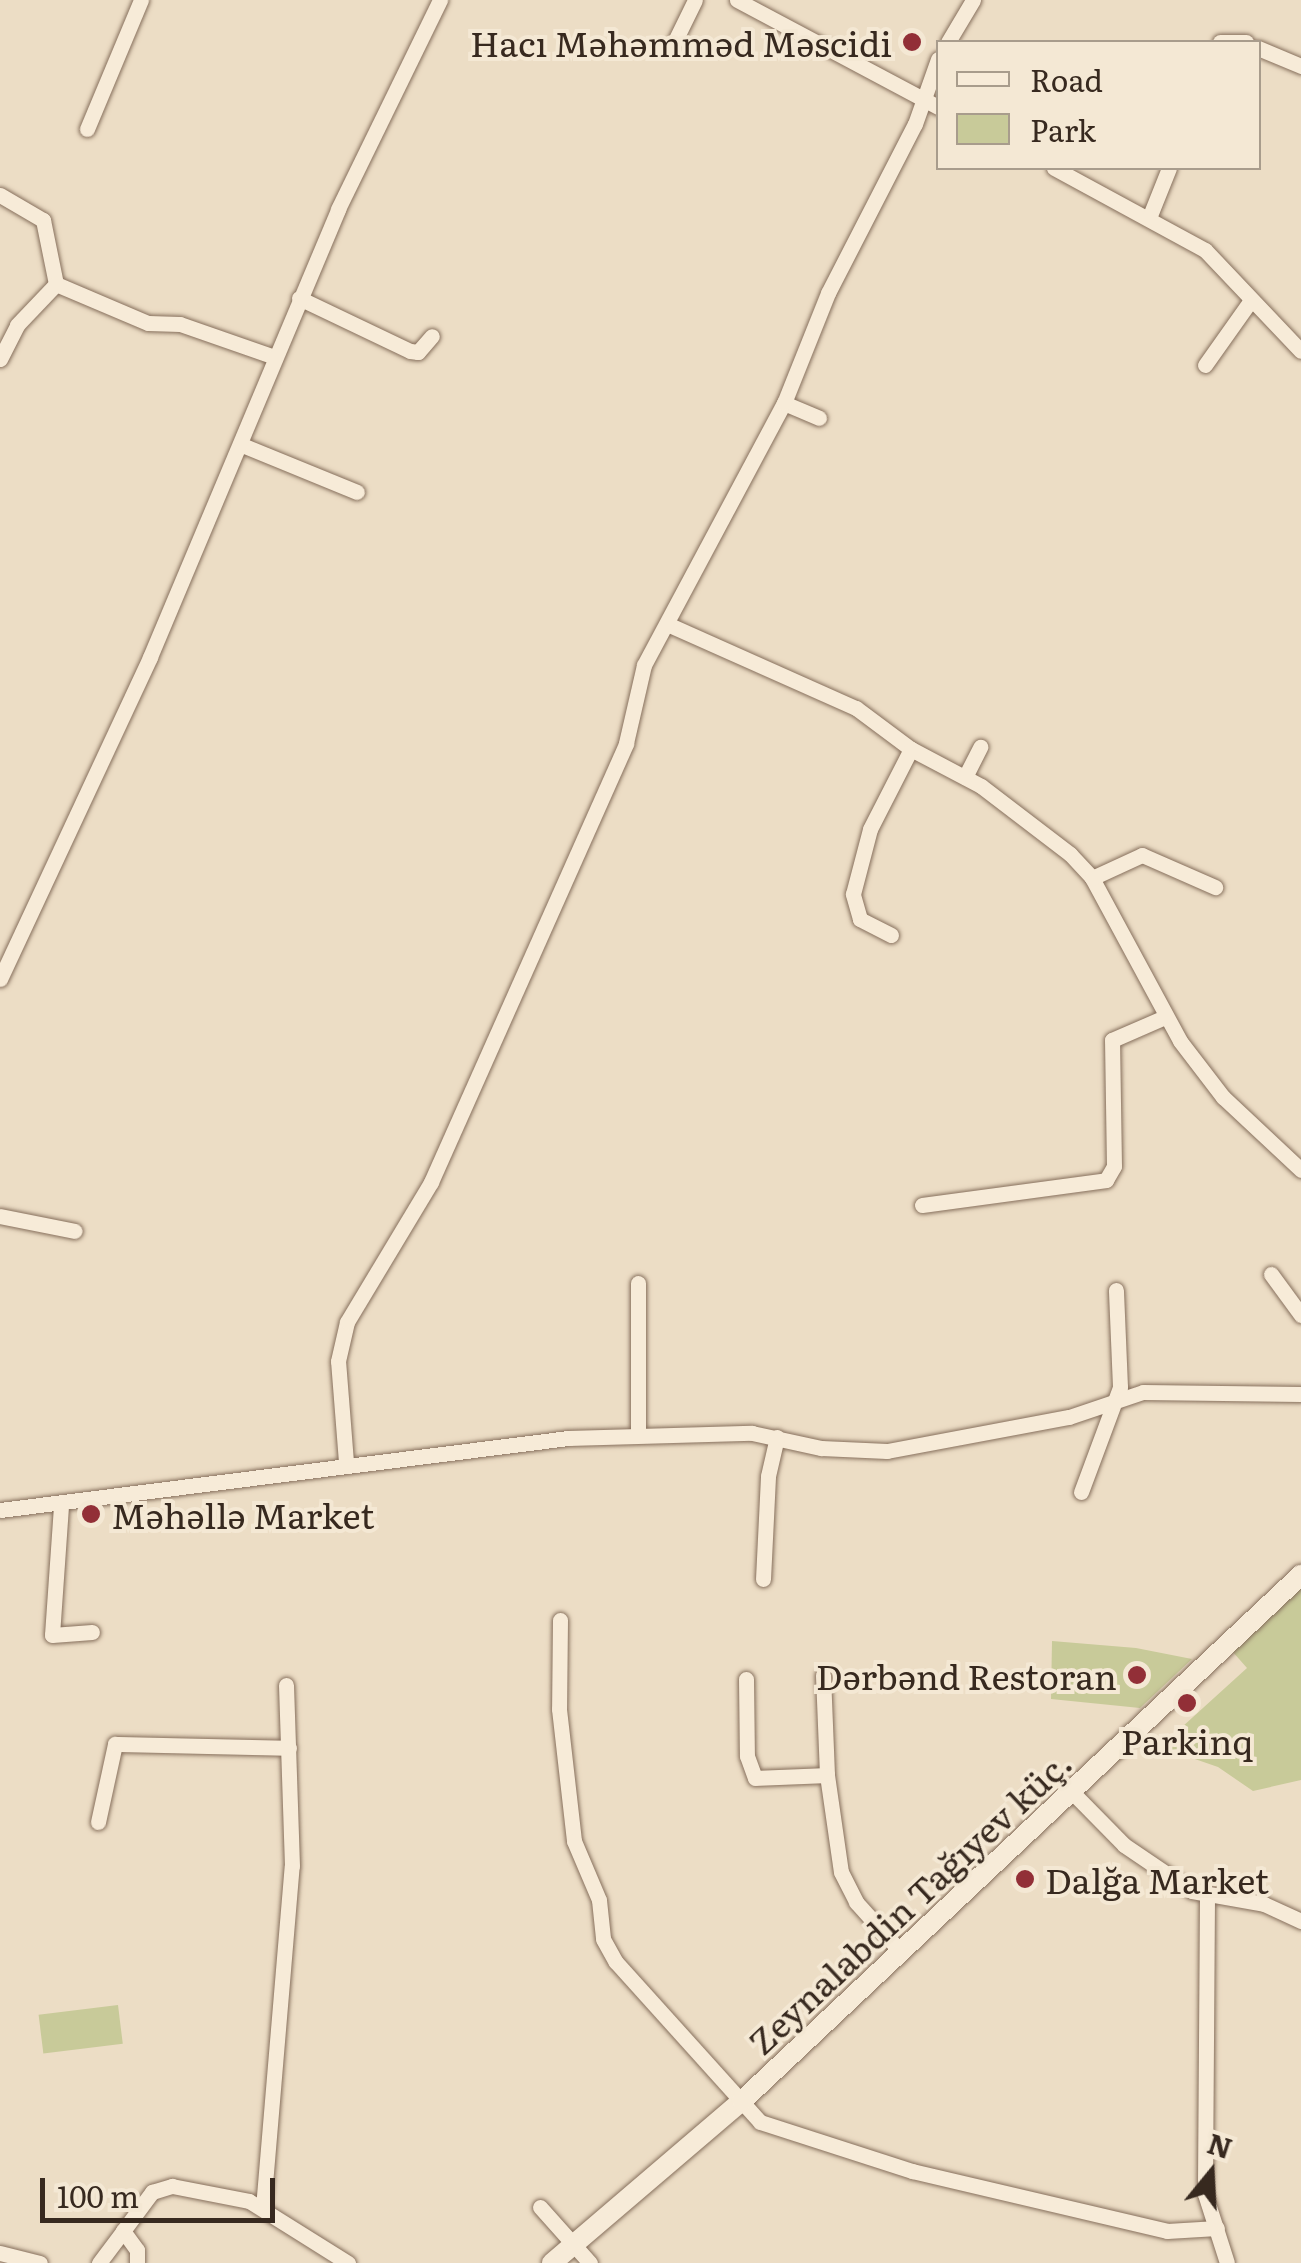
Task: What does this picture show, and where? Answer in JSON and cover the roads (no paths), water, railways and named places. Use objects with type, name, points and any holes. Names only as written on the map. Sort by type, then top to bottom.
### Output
[{"type":"street","points":[[87,129],[141,0]]},
{"type":"street","points":[[0,979],[242,445],[300,298],[440,0]]},
{"type":"street","points":[[672,47],[695,0]]},
{"type":"street","points":[[737,0],[936,105]]},
{"type":"street","points":[[949,40],[973,0]]},
{"type":"street","points":[[1261,49],[1301,66]]},
{"type":"street","points":[[346,1462],[338,1360],[347,1322],[431,1182],[626,742],[640,674],[784,403],[828,293],[936,64]]},
{"type":"street","points":[[1058,170],[1204,250],[1301,352]]},
{"type":"street","points":[[1149,218],[1168,170]]},
{"type":"street","points":[[0,196],[43,220],[56,284]]},
{"type":"street","points":[[56,284],[148,323],[180,324],[275,357]]},
{"type":"street","points":[[0,359],[16,325],[56,284]]},
{"type":"street","points":[[300,298],[410,351],[418,352],[432,336]]},
{"type":"street","points":[[1206,365],[1251,300]]},
{"type":"street","points":[[784,403],[819,418]]},
{"type":"street","points":[[242,445],[357,492]]},
{"type":"street","points":[[667,624],[856,708],[911,749],[965,776],[1058,843],[1092,878],[1165,1017],[1223,1097],[1301,1170]]},
{"type":"street","points":[[965,776],[980,747]]},
{"type":"street","points":[[891,935],[860,919],[853,894],[870,829],[911,749]]},
{"type":"street","points":[[1092,878],[1142,856],[1215,887]]},
{"type":"street","points":[[922,1204],[1106,1180],[1114,1166],[1110,1047],[1118,1034],[1165,1017]]},
{"type":"street","points":[[0,1216],[75,1231]]},
{"type":"street","points":[[1271,1274],[1301,1315]]},
{"type":"street","points":[[638,1283],[638,1435]]},
{"type":"street","points":[[1080,1492],[1118,1400],[1116,1290]]},
{"type":"street","points":[[0,1510],[61,1506],[346,1462],[638,1435],[777,1437],[844,1450],[910,1448],[1069,1417],[1160,1390],[1301,1394]]},
{"type":"street","points":[[764,1579],[768,1476],[777,1437]]},
{"type":"street","points":[[61,1506],[52,1635],[92,1632]]},
{"type":"street","name":"Zeynalabdin Tağıyev küç.","points":[[552,2263],[742,2102],[1301,1575]]},
{"type":"street","points":[[560,1620],[559,1709],[574,1841],[583,1876],[599,1900],[603,1939],[742,2102],[776,2130],[912,2171],[1168,2231],[1216,2228]]},
{"type":"street","points":[[823,1676],[827,1775],[848,1889],[901,1952]]},
{"type":"street","points":[[746,1679],[748,1756],[755,1778],[827,1775]]},
{"type":"street","points":[[263,2208],[292,1866],[286,1684]]},
{"type":"street","points":[[98,1822],[114,1744],[289,1748]]},
{"type":"street","points":[[1072,1792],[1124,1845],[1207,1898],[1264,1904],[1301,1921]]},
{"type":"street","points":[[1207,1898],[1205,2194],[1228,2263]]},
{"type":"street","points":[[99,2263],[162,2187],[227,2195],[263,2208],[348,2263]]},
{"type":"street","points":[[540,2206],[590,2263]]},
{"type":"street","points":[[123,2232],[137,2250],[138,2263]]},
{"type":"street","points":[[1,2254],[40,2263]]},
{"type":"place","name":"Hacı Məhəmməd Məscidi","points":[[912,42]]},
{"type":"place","name":"Məhəllə Market","points":[[91,1514]]},
{"type":"place","name":"Dərbənd Restoran","points":[[1137,1675]]},
{"type":"place","name":"Parkinq","points":[[1187,1703]]},
{"type":"place","name":"Dalğa Market","points":[[1025,1879]]}]
